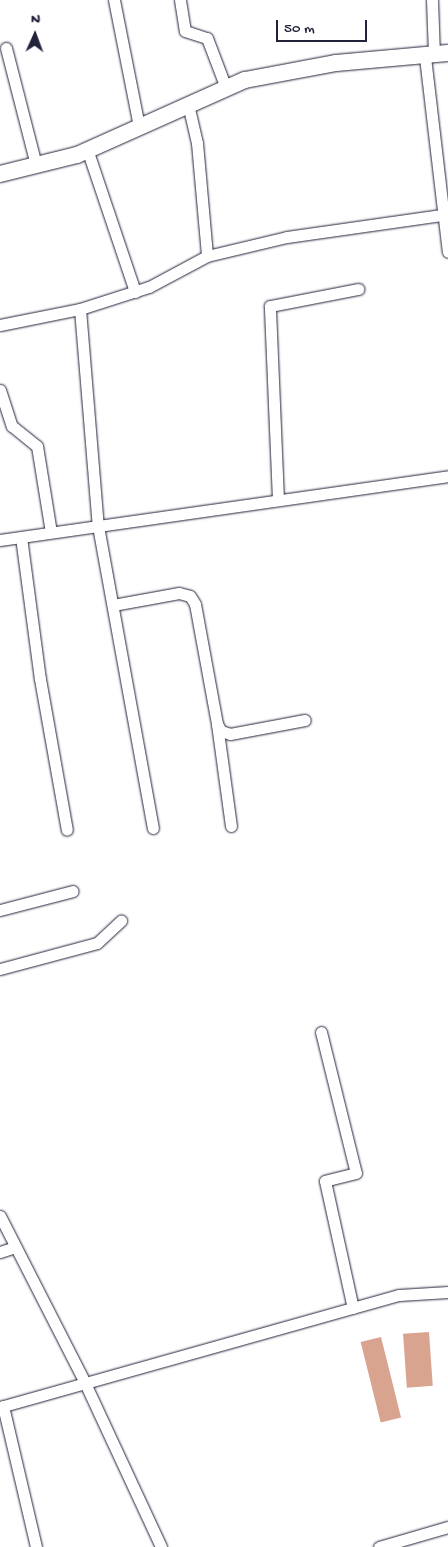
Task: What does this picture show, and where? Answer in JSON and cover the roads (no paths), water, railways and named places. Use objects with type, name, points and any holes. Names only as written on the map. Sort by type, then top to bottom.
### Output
[{"type":"main road","points":[[0,174],[77,155],[245,80],[336,63],[436,55]]},
{"type":"street","points":[[114,0],[139,126]]},
{"type":"street","points":[[180,0],[185,31],[207,38],[226,88]]},
{"type":"street","points":[[432,0],[448,252]]},
{"type":"street","points":[[6,48],[36,165]]},
{"type":"street","points":[[188,104],[197,143],[207,256]]},
{"type":"street","points":[[87,149],[135,292]]},
{"type":"street","points":[[0,325],[80,309],[135,292],[207,256],[287,237],[446,215]]},
{"type":"street","points":[[278,500],[270,306],[358,289]]},
{"type":"street","points":[[80,309],[98,526],[152,828]]},
{"type":"street","points":[[0,390],[12,426],[37,446],[51,532]]},
{"type":"street","points":[[0,540],[448,476]]},
{"type":"street","points":[[21,537],[40,679],[67,830]]},
{"type":"street","points":[[113,606],[179,594],[190,596],[195,604],[217,724],[231,826]]},
{"type":"street","points":[[217,724],[221,730],[230,734],[305,720]]},
{"type":"street","points":[[0,910],[73,891]]},
{"type":"street","points":[[0,969],[97,944],[121,921]]},
{"type":"street","points":[[322,1032],[356,1173],[325,1181],[354,1308]]},
{"type":"street","points":[[0,1216],[85,1383],[161,1547]]},
{"type":"street","points":[[0,1252],[15,1247]]},
{"type":"street","points":[[36,1547],[2,1406],[399,1295],[448,1292]]},
{"type":"street","points":[[379,1547],[448,1527]]}]
